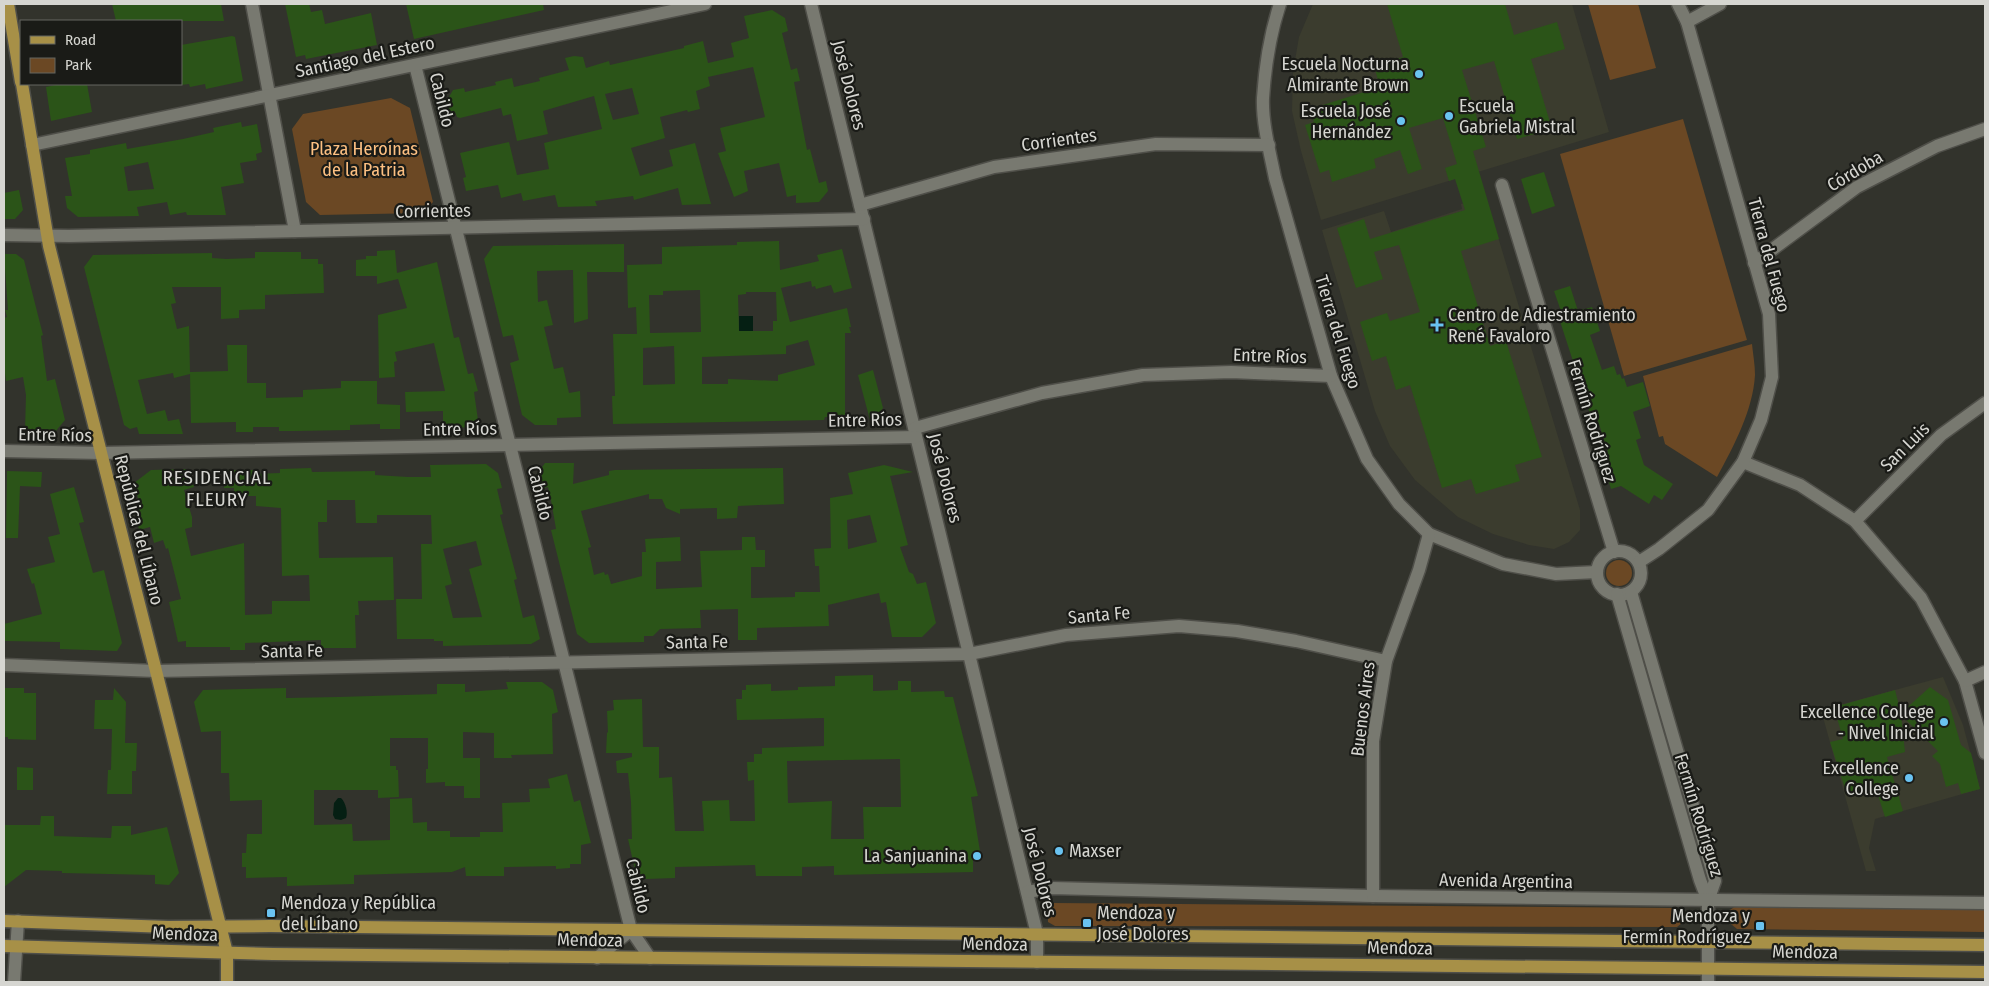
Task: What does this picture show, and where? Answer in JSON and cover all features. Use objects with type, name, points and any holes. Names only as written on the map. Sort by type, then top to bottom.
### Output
[{"type":"main road","name":"República del Líbano","points":[[8,4],[20,77]]},
{"type":"main road","name":"República del Líbano","points":[[21,85],[48,236],[227,953],[227,982]]},
{"type":"main road","name":"Mendoza","points":[[4,920],[168,927],[1708,940],[1985,945]]},
{"type":"main road","name":"Mendoza","points":[[10,946],[227,953],[597,958],[1985,972]]},
{"type":"street","points":[[252,4],[295,232]]},
{"type":"street","name":"Santiago del Estero","points":[[32,145],[705,4]]},
{"type":"street","name":"José Dolores","points":[[811,4],[1037,934],[1038,962]]},
{"type":"street","name":"Tierra del Fuego","points":[[1280,4],[1272,28],[1263,99],[1275,178],[1331,376],[1367,459],[1399,504],[1429,534],[1503,564],[1556,574],[1598,572]]},
{"type":"street","name":"Tierra del Fuego","points":[[1638,562],[1659,549],[1708,510],[1743,462],[1762,420],[1772,377],[1769,314],[1687,22],[1678,4]]},
{"type":"street","points":[[1687,22],[1720,4]]},
{"type":"street","name":"Cabildo","points":[[415,64],[631,930],[650,958]]},
{"type":"street","name":"Córdoba","points":[[1754,263],[1856,187],[1937,146],[1985,129]]},
{"type":"street","name":"Corrientes","points":[[860,204],[994,167],[1156,144],[1269,146]]},
{"type":"street","name":"Fermín Rodríguez","points":[[1502,185],[1614,552]]},
{"type":"street","name":"Corrientes","points":[[4,235],[295,232],[864,219]]},
{"type":"street","name":"Entre Ríos","points":[[4,452],[101,453],[510,445],[916,433],[1042,393],[1143,375],[1231,372],[1331,376]]},
{"type":"street","name":"San Luis","points":[[1855,522],[1941,435],[1985,403]]},
{"type":"street","points":[[1743,462],[1800,485],[1855,522],[1921,598],[1965,681],[1985,753]]},
{"type":"street","name":"Buenos Aires","points":[[1372,896],[1373,741],[1386,661],[1429,534]]},
{"type":"street","points":[[1614,552],[1628,553],[1638,562],[1641,577],[1639,584],[1630,592],[1617,594],[1607,591],[1602,586],[1598,572],[1602,559],[1614,552]]},
{"type":"street","name":"Fermín Rodríguez","points":[[1630,592],[1714,881],[1708,901],[1708,982]]},
{"type":"street","name":"Fermín Rodríguez","points":[[1617,594],[1700,880],[1708,901]]},
{"type":"street","name":"Santa Fe","points":[[4,665],[156,671],[969,654],[1066,634],[1179,626],[1245,633],[1386,661]]},
{"type":"street","points":[[1965,681],[1985,672]]},
{"type":"street","name":"Avenida Argentina","points":[[1027,892],[1051,888],[1372,896],[1985,903]]},
{"type":"street","points":[[14,982],[10,946],[18,921]]},
{"type":"street","name":"Cabildo","points":[[597,958],[631,930]]},
{"type":"shaded area","name":"Escuela Gabriela Mistral","points":[[1313,4],[1572,4],[1609,132],[1321,220],[1301,151],[1292,111],[1293,72],[1299,37]]},
{"type":"shaded area","name":"Centro de Adiestramiento René Favaloro","points":[[1486,197],[1580,510],[1580,530],[1569,542],[1554,549],[1529,545],[1493,534],[1458,517],[1415,480],[1390,446],[1375,411],[1322,230],[1384,211],[1391,232],[1462,209],[1461,204]]},
{"type":"shaded area","points":[[739,316],[753,316],[753,331],[739,331]]},
{"type":"shaded area","name":"Excellence College","points":[[1943,677],[1963,725],[1980,789],[1875,819],[1869,848],[1876,871],[1866,871],[1821,710]]},
{"type":"shaded area","points":[[338,798],[343,800],[347,811],[346,818],[341,820],[335,819],[333,815],[334,803]]},
{"type":"green space","points":[[1588,4],[1638,4],[1656,68],[1610,80]]},
{"type":"green space","name":"Plaza Heroínas de la Patria","points":[[391,98],[410,108],[433,202],[423,213],[320,215],[306,202],[292,129],[303,114]]},
{"type":"green space","points":[[1683,119],[1747,340],[1624,376],[1560,154]]},
{"type":"green space","points":[[1752,344],[1755,375],[1751,401],[1736,440],[1717,477],[1665,444],[1663,436],[1659,437],[1643,376]]},
{"type":"green space","points":[[1619,560],[1628,564],[1632,573],[1628,582],[1619,586],[1610,582],[1606,573],[1610,564]]},
{"type":"green space","points":[[1622,600],[1628,600],[1707,870],[1701,872]]},
{"type":"green space","points":[[1053,903],[1676,908],[1681,912],[1682,923],[1677,927],[1055,926],[1048,922],[1048,907]]},
{"type":"green space","points":[[1737,905],[1985,909],[1985,932],[1737,929],[1731,924],[1730,910]]},
{"type":"building","points":[[112,4],[221,4],[224,21],[182,20],[116,20]]},
{"type":"building","points":[[285,4],[309,4],[311,12],[322,10],[325,24],[371,13],[377,45],[306,59],[305,55],[296,57]]},
{"type":"building","points":[[406,4],[543,4],[544,10],[414,39]]},
{"type":"building","points":[[1387,4],[1505,4],[1514,35],[1557,22],[1565,49],[1531,59],[1552,129],[1517,139],[1494,61],[1462,70],[1486,147],[1473,151],[1499,239],[1461,251],[1490,346],[1506,341],[1542,457],[1515,465],[1520,481],[1476,494],[1471,479],[1442,488],[1410,385],[1396,390],[1386,356],[1372,361],[1360,322],[1387,313],[1390,321],[1420,312],[1399,245],[1374,252],[1383,279],[1356,288],[1337,228],[1364,219],[1370,239],[1465,210],[1455,179],[1449,181],[1445,168],[1457,164],[1443,118],[1409,128],[1422,169],[1408,174],[1400,150],[1374,159],[1376,168],[1332,182],[1329,170],[1320,173],[1305,125],[1314,122],[1310,109],[1380,87],[1374,66],[1403,57]]},
{"type":"building","points":[[772,10],[785,18],[788,31],[782,33],[791,70],[797,68],[800,81],[794,82],[807,150],[810,149],[819,183],[826,181],[828,191],[819,202],[796,203],[796,195],[787,197],[779,163],[744,171],[748,191],[734,197],[718,153],[726,151],[720,128],[765,117],[753,67],[708,77],[710,86],[696,91],[700,109],[688,112],[687,110],[660,117],[665,138],[631,148],[640,176],[673,166],[669,150],[695,143],[711,204],[682,205],[678,188],[634,200],[633,196],[595,201],[597,206],[558,207],[555,195],[523,201],[521,193],[501,198],[498,185],[466,191],[463,178],[466,177],[460,153],[509,142],[517,175],[549,169],[544,143],[602,129],[594,96],[543,111],[548,134],[517,141],[511,114],[503,116],[501,108],[460,118],[457,117],[455,112],[448,113],[446,102],[453,90],[464,88],[465,92],[496,85],[495,82],[512,78],[514,87],[540,81],[539,78],[569,70],[565,58],[574,56],[583,57],[586,68],[609,61],[610,65],[684,48],[684,46],[703,41],[708,63],[734,57],[731,43],[749,38],[744,16]],"holes":[[[632,88],[639,114],[613,120],[605,94]]]},
{"type":"building","points":[[235,37],[243,81],[206,89],[205,84],[190,87],[189,84],[182,85],[182,45]]},
{"type":"building","points":[[55,85],[87,85],[92,112],[51,121],[46,87]]},
{"type":"building","points":[[241,122],[242,127],[257,124],[262,152],[256,154],[257,160],[240,163],[244,183],[221,187],[226,215],[187,215],[186,212],[170,215],[167,202],[137,207],[139,216],[78,217],[67,208],[65,196],[72,196],[65,158],[90,154],[90,150],[126,143],[127,149],[183,139],[214,132],[213,128]],"holes":[[[148,162],[154,189],[128,191],[124,167]]]},
{"type":"building","points":[[1544,172],[1555,206],[1532,214],[1521,179]]},
{"type":"building","points":[[19,190],[23,210],[15,219],[4,219],[4,193]]},
{"type":"building","points":[[779,241],[780,270],[819,261],[817,255],[842,249],[852,288],[834,293],[831,285],[816,289],[815,286],[812,287],[811,281],[781,288],[790,322],[847,308],[851,333],[845,333],[845,418],[825,417],[824,420],[613,424],[612,396],[615,396],[613,334],[637,334],[636,307],[628,308],[627,265],[662,264],[662,247],[737,245],[737,242]],"holes":[[[700,290],[701,332],[650,333],[649,295],[663,295],[663,291]],[[746,292],[776,292],[777,321],[773,321],[773,331],[739,331],[738,295],[746,294]],[[808,340],[815,365],[778,375],[778,381],[728,379],[728,384],[702,384],[702,357],[786,354],[786,346]],[[674,346],[675,384],[643,385],[643,348]]]},
{"type":"building","points":[[624,244],[624,272],[587,272],[588,319],[574,323],[573,270],[537,271],[538,302],[547,300],[553,325],[544,327],[554,369],[563,367],[569,393],[580,391],[581,417],[557,418],[557,425],[535,425],[522,415],[510,363],[519,360],[513,335],[503,337],[484,259],[493,246]]},
{"type":"building","points":[[395,250],[397,273],[437,262],[454,338],[459,337],[468,374],[473,373],[478,391],[474,392],[479,427],[443,428],[443,411],[406,412],[405,392],[445,391],[434,343],[395,352],[397,361],[394,362],[395,377],[379,378],[378,315],[407,308],[398,279],[377,284],[377,276],[356,276],[356,260],[366,259],[366,256],[377,256],[377,251]]},
{"type":"building","points":[[255,252],[301,252],[301,259],[318,259],[318,264],[323,264],[324,293],[265,295],[265,309],[239,310],[239,318],[221,319],[221,287],[172,287],[176,303],[171,304],[177,329],[189,326],[190,372],[228,371],[227,345],[247,345],[247,383],[266,383],[266,398],[303,397],[303,390],[341,388],[341,381],[377,381],[377,404],[400,405],[400,429],[380,429],[380,424],[350,425],[350,430],[279,431],[279,427],[253,427],[253,432],[236,432],[236,422],[191,423],[190,374],[174,378],[173,373],[138,380],[147,414],[165,410],[168,421],[179,419],[183,434],[139,434],[137,427],[130,429],[124,425],[84,267],[93,255],[212,253],[212,258],[226,259],[255,258]]},
{"type":"building","points":[[4,254],[16,254],[24,260],[43,335],[41,336],[47,381],[55,379],[65,420],[55,432],[25,431],[26,395],[23,377],[6,381],[4,366],[4,318],[7,317],[5,310],[8,310]]},
{"type":"building","points":[[1570,286],[1578,311],[1592,307],[1600,331],[1590,335],[1602,370],[1614,366],[1617,375],[1620,374],[1622,379],[1624,378],[1627,387],[1643,382],[1650,406],[1633,412],[1641,438],[1636,440],[1644,465],[1673,484],[1662,500],[1654,495],[1649,504],[1621,486],[1611,489],[1600,454],[1608,452],[1598,421],[1593,423],[1559,318],[1563,317],[1554,291]]},
{"type":"building","points":[[873,370],[883,408],[871,424],[858,375]]},
{"type":"building","points":[[545,463],[574,463],[573,484],[609,475],[609,471],[615,470],[783,468],[784,504],[738,506],[737,518],[717,519],[717,508],[680,509],[680,514],[666,508],[662,499],[649,499],[649,494],[581,511],[591,547],[588,548],[594,575],[604,572],[605,575],[608,574],[611,584],[642,576],[642,552],[646,552],[645,539],[680,537],[681,561],[656,562],[656,589],[702,587],[700,551],[742,550],[742,537],[755,537],[756,550],[765,550],[765,567],[751,567],[751,598],[795,597],[795,592],[820,592],[819,566],[815,566],[814,549],[831,548],[830,498],[853,494],[848,473],[884,465],[913,472],[890,476],[908,545],[900,547],[909,572],[913,574],[917,584],[926,582],[936,623],[922,637],[892,637],[886,602],[881,603],[879,593],[828,605],[829,626],[757,628],[757,640],[738,640],[738,609],[700,610],[701,628],[660,629],[653,636],[644,636],[644,642],[589,643],[577,634],[551,530],[556,529],[548,487],[541,489],[537,474]],"holes":[[[870,515],[877,542],[848,549],[847,520]]]},
{"type":"building","points":[[486,464],[498,473],[502,488],[497,489],[503,514],[500,515],[517,579],[514,580],[523,618],[534,615],[540,639],[531,644],[443,646],[443,641],[434,641],[434,639],[397,639],[396,599],[422,599],[421,544],[432,544],[431,515],[377,515],[377,523],[356,523],[355,500],[327,500],[327,522],[318,522],[319,558],[393,557],[394,600],[358,601],[359,615],[355,615],[356,648],[321,648],[321,640],[245,643],[245,650],[230,650],[230,647],[186,647],[186,641],[178,642],[169,602],[181,599],[168,548],[166,549],[163,540],[154,543],[150,527],[139,530],[135,511],[141,509],[134,483],[151,470],[189,469],[194,487],[184,490],[192,517],[192,527],[185,529],[191,556],[244,543],[245,615],[272,614],[272,601],[310,601],[309,575],[282,576],[281,508],[256,506],[256,496],[234,496],[234,488],[224,488],[223,470],[253,470],[253,474],[280,473],[280,469],[311,468],[312,472],[375,471],[375,475],[431,477],[430,465]],"holes":[[[476,541],[482,565],[469,569],[482,617],[453,618],[445,586],[452,584],[443,549]]]},
{"type":"building","points":[[7,471],[42,472],[41,487],[20,486],[18,538],[6,538]]},
{"type":"building","points":[[74,487],[84,522],[79,523],[93,573],[104,570],[122,643],[117,651],[60,649],[60,642],[5,641],[4,639],[4,624],[42,614],[34,583],[32,584],[27,569],[55,562],[48,537],[60,534],[50,494]]},
{"type":"building","points":[[873,675],[873,691],[898,690],[898,681],[911,681],[911,692],[944,691],[945,697],[953,697],[978,796],[971,797],[980,851],[973,859],[973,872],[834,875],[834,866],[802,867],[802,876],[756,876],[755,865],[675,867],[675,878],[646,879],[635,870],[628,839],[632,839],[628,773],[617,773],[616,761],[632,757],[632,753],[606,753],[607,711],[614,710],[613,700],[642,699],[643,747],[659,747],[659,778],[672,777],[675,831],[704,831],[702,801],[729,800],[730,821],[755,821],[754,780],[748,781],[747,762],[754,762],[754,754],[762,754],[762,748],[824,746],[824,718],[737,720],[736,699],[742,699],[742,690],[746,690],[746,685],[771,684],[771,691],[798,690],[798,687],[835,686],[835,676]],"holes":[[[900,759],[901,807],[863,807],[864,839],[831,839],[832,801],[788,803],[787,761]]]},
{"type":"building","points":[[506,682],[542,682],[553,690],[558,712],[552,714],[553,754],[511,755],[512,758],[494,758],[494,733],[463,732],[463,758],[480,758],[480,798],[464,798],[464,786],[445,786],[445,782],[426,783],[428,738],[390,738],[390,766],[396,766],[396,770],[398,770],[399,797],[378,798],[378,790],[314,790],[314,825],[352,824],[353,841],[390,840],[390,799],[412,798],[413,823],[427,822],[427,831],[450,831],[450,837],[480,837],[480,832],[503,832],[502,803],[530,802],[529,789],[550,788],[548,779],[567,774],[574,802],[580,800],[591,843],[581,845],[581,864],[570,864],[570,868],[556,869],[556,866],[504,867],[504,876],[466,876],[465,867],[452,872],[354,875],[354,884],[287,886],[287,877],[246,878],[246,867],[242,867],[242,853],[246,853],[247,834],[262,834],[262,800],[230,801],[229,773],[221,773],[221,731],[201,732],[194,702],[203,690],[286,688],[286,698],[339,697],[437,694],[437,684],[465,684],[465,692],[508,689]]},
{"type":"building","points":[[1930,687],[1948,700],[1961,745],[1971,753],[1980,789],[1961,794],[1958,783],[1946,787],[1940,764],[1932,756],[1938,751],[1901,715],[1905,752],[1887,757],[1903,811],[1885,817],[1876,789],[1860,795],[1859,791],[1847,795],[1830,742],[1843,739],[1834,707],[1895,690],[1901,713]]},
{"type":"building","points":[[4,688],[24,688],[24,693],[36,693],[36,740],[8,739],[8,737],[4,737]]},
{"type":"building","points":[[114,688],[126,702],[125,743],[137,743],[136,771],[132,771],[132,794],[107,794],[108,770],[111,770],[112,729],[94,729],[95,700],[113,700]]},
{"type":"building","points":[[17,767],[33,768],[33,790],[17,790]]},
{"type":"building","points":[[41,816],[54,816],[54,836],[111,838],[112,826],[131,826],[131,835],[167,827],[179,873],[169,885],[155,884],[155,875],[62,873],[62,871],[26,870],[4,887],[4,825],[40,825]]},
{"type":"place","name":"Escuela Nocturna Almirante Brown","points":[[1419,74]]},
{"type":"place","name":"Escuela Gabriela Mistral","points":[[1449,116]]},
{"type":"place","name":"Escuela José Hernández","points":[[1401,121]]},
{"type":"place","name":"Centro de Adiestramiento René Favaloro","points":[[1437,325]]},
{"type":"place","name":"Excellence College - Nivel Inicial","points":[[1944,722]]},
{"type":"place","name":"Excellence College","points":[[1909,778]]},
{"type":"place","name":"Maxser","points":[[1059,851]]},
{"type":"place","name":"La Sanjuanina","points":[[977,856]]},
{"type":"place","name":"Mendoza y República del Líbano","points":[[271,913]]},
{"type":"place","name":"Mendoza y José Dolores","points":[[1087,923]]},
{"type":"place","name":"Mendoza y Fermín Rodríguez","points":[[1760,926]]},
{"type":"district","name":"RESIDENCIAL FLEURY","points":[[217,488]]}]
